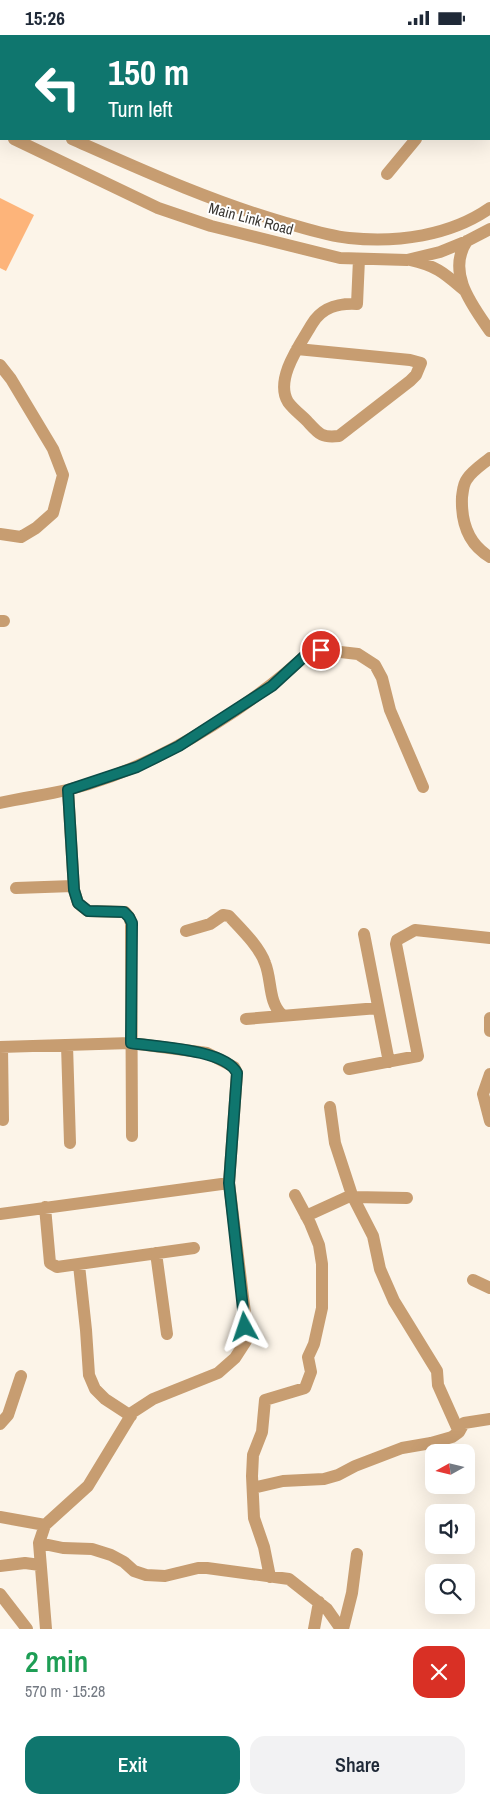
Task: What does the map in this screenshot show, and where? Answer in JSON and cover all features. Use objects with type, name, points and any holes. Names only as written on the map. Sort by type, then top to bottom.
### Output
[{"type":"street","name":"Main Link Road","points":[[16,140],[158,208],[211,226],[276,244],[340,258],[407,260],[440,252],[490,229]]},
{"type":"street","name":"Main Link Road","points":[[74,140],[254,214],[318,232],[348,238],[384,240],[425,235],[464,224],[490,208]]},
{"type":"street","points":[[387,174],[415,140]]},
{"type":"street","points":[[464,290],[459,265],[461,251],[467,241]]},
{"type":"street","points":[[297,349],[410,360],[421,363],[416,375],[339,436],[327,438],[317,433],[287,401],[285,373],[297,349],[316,317],[322,311],[333,307],[357,303],[359,259]]},
{"type":"street","points":[[407,260],[430,265],[444,273],[464,290],[484,312],[490,331]]},
{"type":"street","points":[[0,365],[11,379],[53,449],[63,475],[53,513],[36,528],[21,537],[0,534]]},
{"type":"street","points":[[490,458],[468,477],[464,483],[462,509],[462,518],[469,537],[475,545],[490,557]]},
{"type":"street","points":[[0,803],[68,790],[137,767],[179,746],[272,686],[314,649],[358,655],[375,665],[382,678],[390,710],[423,787]]},
{"type":"street","points":[[68,790],[74,886],[78,903],[88,911],[124,912],[132,923],[132,1136]]},
{"type":"street","points":[[16,888],[74,886]]},
{"type":"street","points":[[186,931],[210,924],[223,915],[229,916],[258,950],[264,960],[268,971],[273,1001],[276,1010],[282,1015]]},
{"type":"street","points":[[349,1069],[418,1056],[396,944],[397,939],[415,930],[490,938]]},
{"type":"street","points":[[364,934],[389,1062]]},
{"type":"street","points":[[246,1019],[378,1008]]},
{"type":"street","points":[[490,1019],[490,1031]]},
{"type":"street","points":[[3,1120],[1,1047],[131,1043],[207,1053],[234,1067],[237,1073],[229,1183],[246,1341],[236,1358],[218,1373],[153,1399],[133,1412],[88,1486],[45,1525],[39,1543],[46,1629]]},
{"type":"street","points":[[67,1045],[70,1143]]},
{"type":"street","points":[[490,1075],[483,1094],[490,1121]]},
{"type":"street","points":[[330,1107],[335,1143],[353,1196],[373,1237],[380,1269],[394,1301],[437,1371],[438,1385],[459,1432]]},
{"type":"street","points":[[0,1214],[229,1183]]},
{"type":"street","points":[[270,1577],[264,1547],[254,1518],[252,1488],[253,1455],[262,1431],[265,1400],[305,1388],[311,1372],[308,1357],[314,1343],[322,1309],[322,1264],[319,1245],[295,1195]]},
{"type":"street","points":[[306,1216],[353,1196],[407,1198]]},
{"type":"street","points":[[45,1207],[50,1263],[57,1267],[194,1248]]},
{"type":"street","points":[[156,1253],[167,1334]]},
{"type":"street","points":[[79,1265],[86,1330],[88,1375],[96,1389],[106,1399],[130,1416]]},
{"type":"street","points":[[473,1279],[490,1288]]},
{"type":"street","points":[[0,1423],[8,1415],[21,1376]]},
{"type":"street","points":[[252,1488],[292,1480],[324,1479],[338,1475],[374,1458],[402,1448],[452,1437],[459,1432],[464,1423],[490,1419]]},
{"type":"street","points":[[0,1517],[45,1525]]},
{"type":"street","points":[[39,1543],[92,1549],[111,1555],[124,1562],[134,1571],[146,1575],[165,1576],[198,1568],[289,1579],[327,1609],[342,1629]]},
{"type":"street","points":[[342,1629],[352,1593],[357,1554]]},
{"type":"street","points":[[0,1566],[25,1563],[40,1565]]},
{"type":"street","points":[[0,1594],[27,1629]]},
{"type":"street","points":[[314,1629],[319,1603]]},
{"type":"building","points":[[0,198],[34,215],[6,271],[0,268]]},
{"type":"route","points":[[245,1327],[229,1183],[237,1073],[234,1067],[207,1053],[131,1043],[132,923],[124,912],[88,911],[78,903],[74,890],[68,790],[137,767],[179,746],[272,686],[309,652],[314,649],[321,650]]}]
